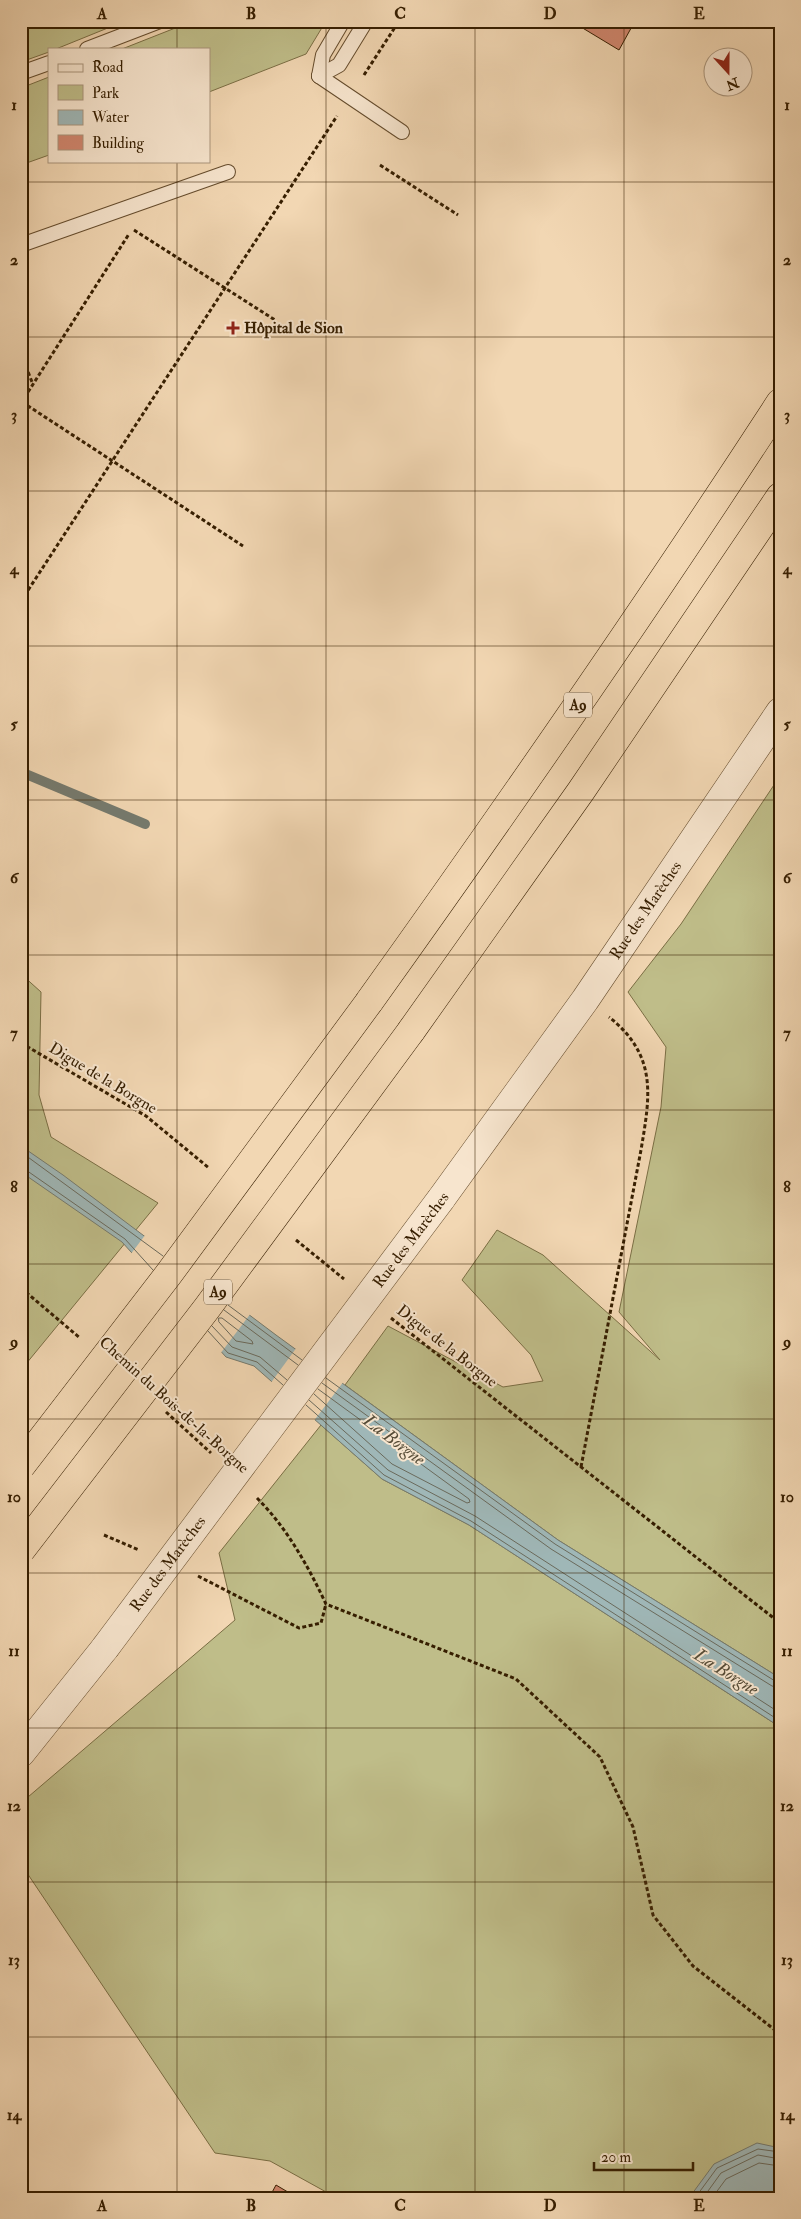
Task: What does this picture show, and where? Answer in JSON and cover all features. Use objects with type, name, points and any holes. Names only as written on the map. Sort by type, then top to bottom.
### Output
[{"type":"highway","name":"A9","points":[[21,1466],[168,1276],[466,867],[636,621],[780,403]]},
{"type":"highway","name":"A9","points":[[21,1550],[206,1308],[411,1031],[581,791],[780,497]]},
{"type":"street","name":"Rue des Marèches","points":[[21,1753],[105,1648],[441,1199],[585,1000],[780,712]]},
{"type":"lane","points":[[90,48],[160,21]]},
{"type":"lane","points":[[319,76],[323,55],[343,21]]},
{"type":"lane","points":[[319,76],[339,65],[366,21]]},
{"type":"lane","points":[[21,73],[48,63]]},
{"type":"lane","points":[[319,76],[402,132]]},
{"type":"lane","points":[[21,245],[228,172]]},
{"type":"path","points":[[21,601],[398,21]]},
{"type":"path","points":[[380,165],[458,215]]},
{"type":"path","points":[[243,546],[22,402],[32,382],[132,229],[275,320]]},
{"type":"path","points":[[21,354],[32,382]]},
{"type":"path","points":[[581,1467],[642,1150],[649,1101],[648,1079],[642,1056],[617,1023],[585,1000]]},
{"type":"path","name":"Digue de la Borgne","points":[[21,1043],[146,1116],[214,1172]]},
{"type":"path","points":[[289,1234],[350,1284]]},
{"type":"path","name":"Chemin du Bois-de-la-Borgne","points":[[21,1288],[81,1338]]},
{"type":"path","name":"Digue de la Borgne","points":[[387,1315],[780,1623]]},
{"type":"path","name":"Chemin du Bois-de-la-Borgne","points":[[161,1407],[218,1460]]},
{"type":"path","name":"Chemin du Bois-de-la-Borgne","points":[[254,1495],[268,1509],[307,1565],[326,1604]]},
{"type":"path","points":[[104,1535],[148,1554]]},
{"type":"path","points":[[192,1573],[299,1628],[321,1623],[326,1604],[516,1679],[600,1757],[633,1827],[653,1915],[693,1966],[780,2034]]},
{"type":"green space","points":[[21,21],[125,21],[58,48],[48,48],[48,52],[21,62]]},
{"type":"green space","points":[[193,21],[326,21],[306,54],[210,92],[210,48],[125,48]]},
{"type":"green space","points":[[48,77],[48,155],[21,165],[21,88]]},
{"type":"green space","points":[[780,776],[780,1678],[558,1540],[345,1385],[388,1326],[503,1387],[543,1381],[531,1355],[462,1280],[497,1230],[543,1255],[660,1360],[619,1312],[661,1107],[666,1047],[628,992],[681,924]]},
{"type":"green space","points":[[21,974],[41,992],[39,1095],[51,1137],[158,1203],[21,1370]]},
{"type":"green space","points":[[321,1425],[382,1479],[469,1525],[780,1727],[780,2198],[337,2198],[270,2161],[215,2153],[21,1864],[21,1803],[235,1620],[219,1553]]},
{"type":"water","name":"La Borgne","points":[[21,1146],[63,1175],[276,1335],[558,1540],[780,1678],[780,1727],[469,1525],[382,1479],[254,1366],[226,1357],[122,1242],[21,1172]]},
{"type":"water","points":[[757,2143],[780,2148],[780,2198],[689,2198],[714,2164]]},
{"type":"pier","points":[[146,1234],[251,1313],[220,1354],[130,1255]]},
{"type":"pier","points":[[297,1347],[344,1381],[313,1422],[270,1384]]},
{"type":"building","points":[[571,21],[635,21],[619,50]]},
{"type":"building","points":[[276,2185],[298,2198],[269,2198]]},
{"type":"waterway","points":[[21,772],[145,824]]},
{"type":"place","name":"Hôpital de Sion","points":[[233,328]]}]
